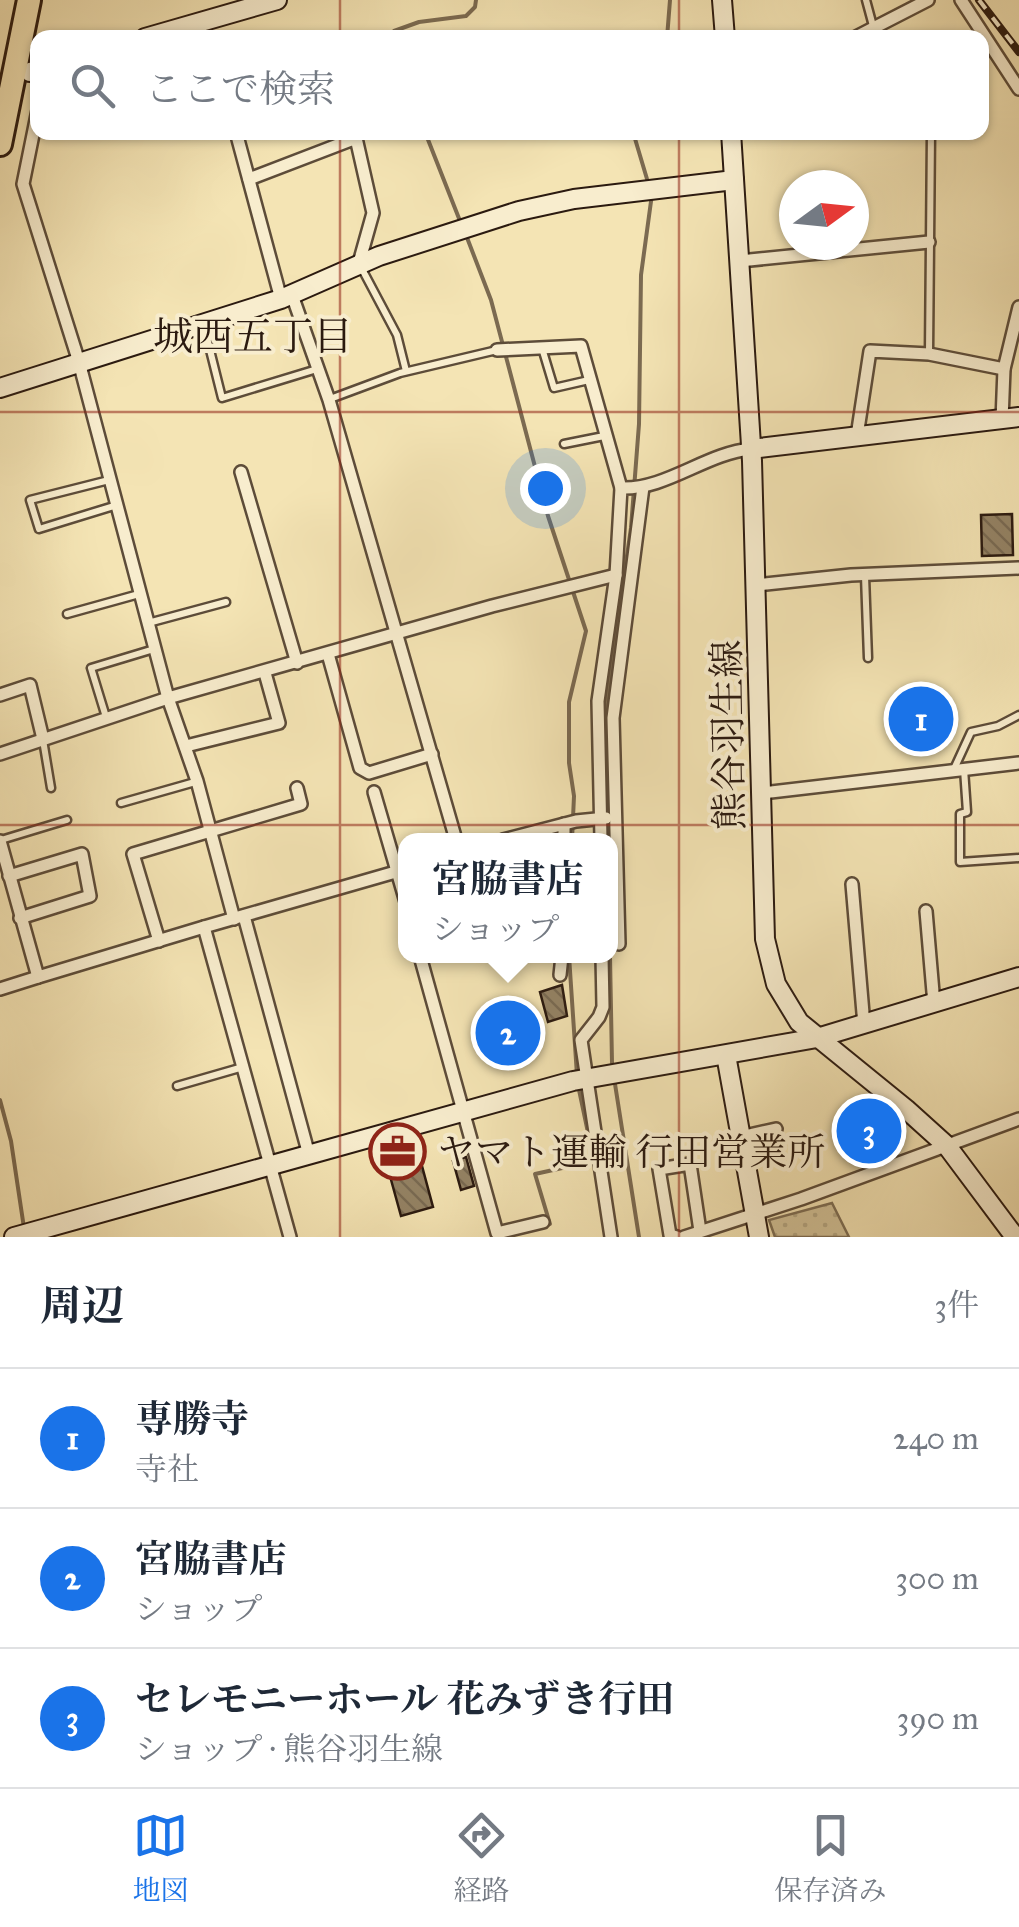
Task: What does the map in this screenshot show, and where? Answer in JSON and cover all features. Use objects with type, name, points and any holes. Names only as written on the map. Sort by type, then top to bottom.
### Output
[{"type":"highway","points":[[0,144],[29,0]]},
{"type":"street","points":[[722,0],[724,30]]},
{"type":"street","points":[[869,30],[928,0]]},
{"type":"street","points":[[960,0],[980,30]]},
{"type":"street","points":[[206,29],[269,1]]},
{"type":"street","points":[[989,44],[1019,89]]},
{"type":"street","points":[[32,140],[23,184],[79,362],[168,698],[186,746],[309,1154]]},
{"type":"street","points":[[238,140],[286,297],[329,400],[454,833]]},
{"type":"street","points":[[249,180],[351,140]]},
{"type":"street","points":[[356,140],[373,213],[359,263]]},
{"type":"street","name":"熊谷羽生線","points":[[732,140],[751,448],[765,939],[769,962],[799,1022],[946,1146],[1016,1237]]},
{"type":"street","points":[[0,388],[286,297],[359,263],[463,229],[574,199],[734,180]]},
{"type":"street","points":[[740,261],[928,242]]},
{"type":"street","points":[[633,488],[726,453],[751,448],[1011,418],[1004,369],[1019,307]]},
{"type":"street","points":[[497,350],[581,346],[604,436],[633,488],[608,818],[603,833]]},
{"type":"street","points":[[857,436],[870,351],[929,354],[1004,369]]},
{"type":"street","points":[[241,472],[297,663]]},
{"type":"street","points":[[609,833],[598,702],[633,488]]},
{"type":"street","points":[[756,585],[864,575],[1019,568]]},
{"type":"street","points":[[0,754],[168,698],[571,585],[616,576]]},
{"type":"street","points":[[328,654],[360,768],[369,773],[432,754]]},
{"type":"street","points":[[186,746],[279,724],[265,673]]},
{"type":"street","points":[[0,695],[30,685],[43,738]]},
{"type":"street","points":[[762,793],[1019,764]]},
{"type":"street","points":[[159,941],[134,854],[302,804],[297,788]]},
{"type":"street","points":[[374,792],[398,861]]},
{"type":"street","points":[[531,833],[608,818]]},
{"type":"street","points":[[566,833],[570,823]]},
{"type":"street","points":[[0,841],[38,977]]},
{"type":"street","points":[[9,876],[82,854],[90,896],[20,918]]},
{"type":"street","points":[[0,988],[398,871]]},
{"type":"street","points":[[852,884],[864,1025]]},
{"type":"street","points":[[926,910],[934,1004]]},
{"type":"street","points":[[204,928],[290,1237]]},
{"type":"street","points":[[618,933],[619,944]]},
{"type":"street","points":[[422,963],[464,1111],[488,1236],[520,1232],[543,1222]]},
{"type":"street","points":[[560,975],[561,963]]},
{"type":"street","points":[[602,963],[603,1007],[600,1017],[581,1040],[580,1080],[611,1237]]},
{"type":"street","points":[[21,1235],[80,1228],[309,1154],[580,1080],[816,1038],[1019,978]]},
{"type":"street","points":[[726,1055],[759,1237]]},
{"type":"street","points":[[700,1231],[690,1164],[659,1168],[670,1234],[681,1237],[700,1231],[754,1213],[946,1146],[1019,1118]]},
{"type":"street","points":[[740,1137],[776,1129]]},
{"type":"lane","points":[[866,0],[873,28]]},
{"type":"lane","points":[[929,354],[931,140]]},
{"type":"lane","points":[[359,263],[396,336],[406,371]]},
{"type":"lane","points":[[204,323],[222,398],[317,369]]},
{"type":"lane","points":[[542,347],[554,388],[590,380]]},
{"type":"lane","points":[[329,400],[406,371],[497,350]]},
{"type":"lane","points":[[564,444],[604,436]]},
{"type":"lane","points":[[110,480],[30,500],[38,528],[117,505]]},
{"type":"lane","points":[[864,575],[868,658]]},
{"type":"lane","points":[[66,614],[140,594]]},
{"type":"lane","points":[[148,624],[226,602]]},
{"type":"lane","points":[[106,717],[91,668],[155,649]]},
{"type":"lane","points":[[1019,714],[998,726],[971,732],[959,770],[967,812],[960,814],[960,862],[1019,858]]},
{"type":"lane","points":[[43,738],[52,788]]},
{"type":"lane","points":[[122,804],[196,781]]},
{"type":"lane","points":[[0,841],[67,820]]},
{"type":"lane","points":[[177,1086],[244,1067]]},
{"type":"shaded area","points":[[832,1203],[849,1237],[775,1237],[769,1220]]},
{"type":"building","points":[[1012,514],[1013,555],[982,556],[981,515]]},
{"type":"building","points":[[562,985],[567,1016],[548,1022],[540,992]]},
{"type":"building","points":[[526,1010],[535,1043],[489,1055],[480,1023]]},
{"type":"building","points":[[882,1107],[893,1144],[854,1154],[844,1118]]},
{"type":"building","points":[[409,1140],[413,1156],[419,1155],[433,1207],[401,1216],[382,1147]]},
{"type":"building","points":[[466,1157],[474,1186],[461,1190],[453,1161]]},
{"type":"waterway","points":[[397,30],[419,22],[466,16],[476,0]]},
{"type":"waterway","points":[[668,30],[670,0]]},
{"type":"waterway","points":[[428,140],[460,221]]},
{"type":"waterway","points":[[635,140],[647,179]]},
{"type":"waterway","points":[[608,833],[606,700],[631,528],[639,424],[641,275],[652,194]]},
{"type":"waterway","points":[[466,235],[491,300],[548,516],[586,631],[569,702],[572,833]]},
{"type":"waterway","points":[[569,963],[577,1075]]},
{"type":"waterway","points":[[610,963],[612,1063]]},
{"type":"waterway","points":[[615,1084],[639,1237]]},
{"type":"waterway","points":[[545,1225],[550,1224],[535,1174],[594,1161],[578,1085]]},
{"type":"waterway","points":[[0,1100],[11,1141],[24,1228]]},
{"type":"railway","points":[[979,0],[1019,52]]},
{"type":"place","name":"専勝寺","points":[[921,719]]},
{"type":"place","name":"宮脇書店","points":[[508,1033]]},
{"type":"place","name":"セレモニーホール 花みずき行田","points":[[869,1131]]},
{"type":"place","name":"ヤマト運輸 行田営業所","points":[[398,1152]]},
{"type":"district","name":"城西五丁目","points":[[253,336]]}]
